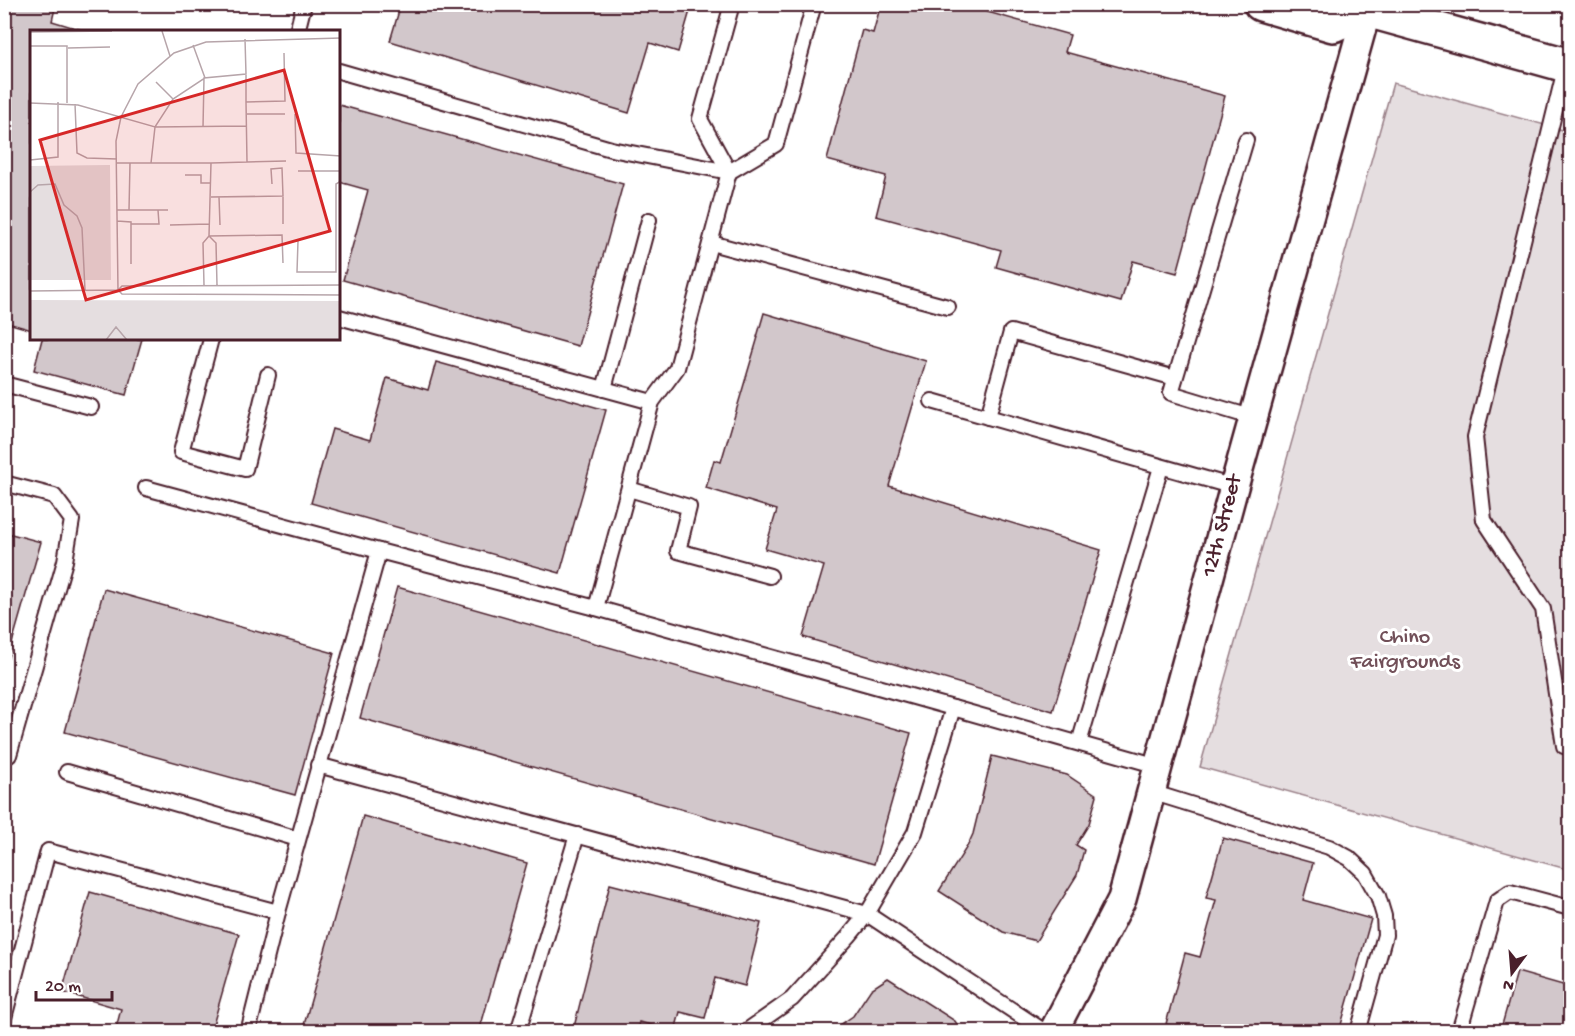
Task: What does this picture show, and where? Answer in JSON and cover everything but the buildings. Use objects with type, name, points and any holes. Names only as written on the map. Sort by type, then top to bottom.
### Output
[{"type":"main road","points":[[1261,4],[1333,25],[1366,7],[1568,65]]},
{"type":"street","name":"12th Street","points":[[1053,1032],[1122,899],[1366,7]]},
{"type":"lane","points":[[298,30],[304,4]]},
{"type":"lane","points":[[596,608],[652,402],[677,368],[729,172],[700,119],[732,4]]},
{"type":"lane","points":[[340,71],[611,149],[729,172],[776,144],[814,4]]},
{"type":"lane","points":[[1568,65],[1475,437],[1484,520],[1543,609],[1564,746],[1570,747]]},
{"type":"lane","points":[[1246,140],[1171,393],[1254,418]]},
{"type":"lane","points":[[604,389],[650,220]]},
{"type":"lane","points":[[711,243],[948,307]]},
{"type":"lane","points":[[340,317],[652,402]]},
{"type":"lane","points":[[988,417],[1011,332],[1175,378]]},
{"type":"lane","points":[[210,340],[181,453],[245,469],[268,375]]},
{"type":"lane","points":[[4,384],[91,407]]},
{"type":"lane","points":[[932,401],[1234,487]]},
{"type":"lane","points":[[1079,743],[1161,467]]},
{"type":"lane","points":[[4,483],[54,496],[72,520],[65,561],[9,754]]},
{"type":"lane","points":[[146,488],[596,608],[1158,765]]},
{"type":"lane","points":[[629,489],[689,507],[678,551],[770,576]]},
{"type":"lane","points":[[248,1032],[298,838],[379,550]]},
{"type":"lane","points":[[745,1032],[792,999],[867,914],[915,832],[953,708]]},
{"type":"lane","points":[[318,765],[867,914],[1045,1032]]},
{"type":"lane","points":[[67,771],[298,838]]},
{"type":"lane","points":[[1151,792],[1329,847],[1349,858],[1365,873],[1378,896],[1384,916],[1385,935],[1358,1032]]},
{"type":"lane","points":[[518,1032],[578,835]]},
{"type":"lane","points":[[4,1018],[48,851],[279,912]]},
{"type":"lane","points":[[1459,1032],[1497,901],[1510,892],[1570,908]]},
{"type":"green space","name":"Chino Fairgrounds","points":[[1393,83],[1570,132],[1570,870],[1200,767]]}]
